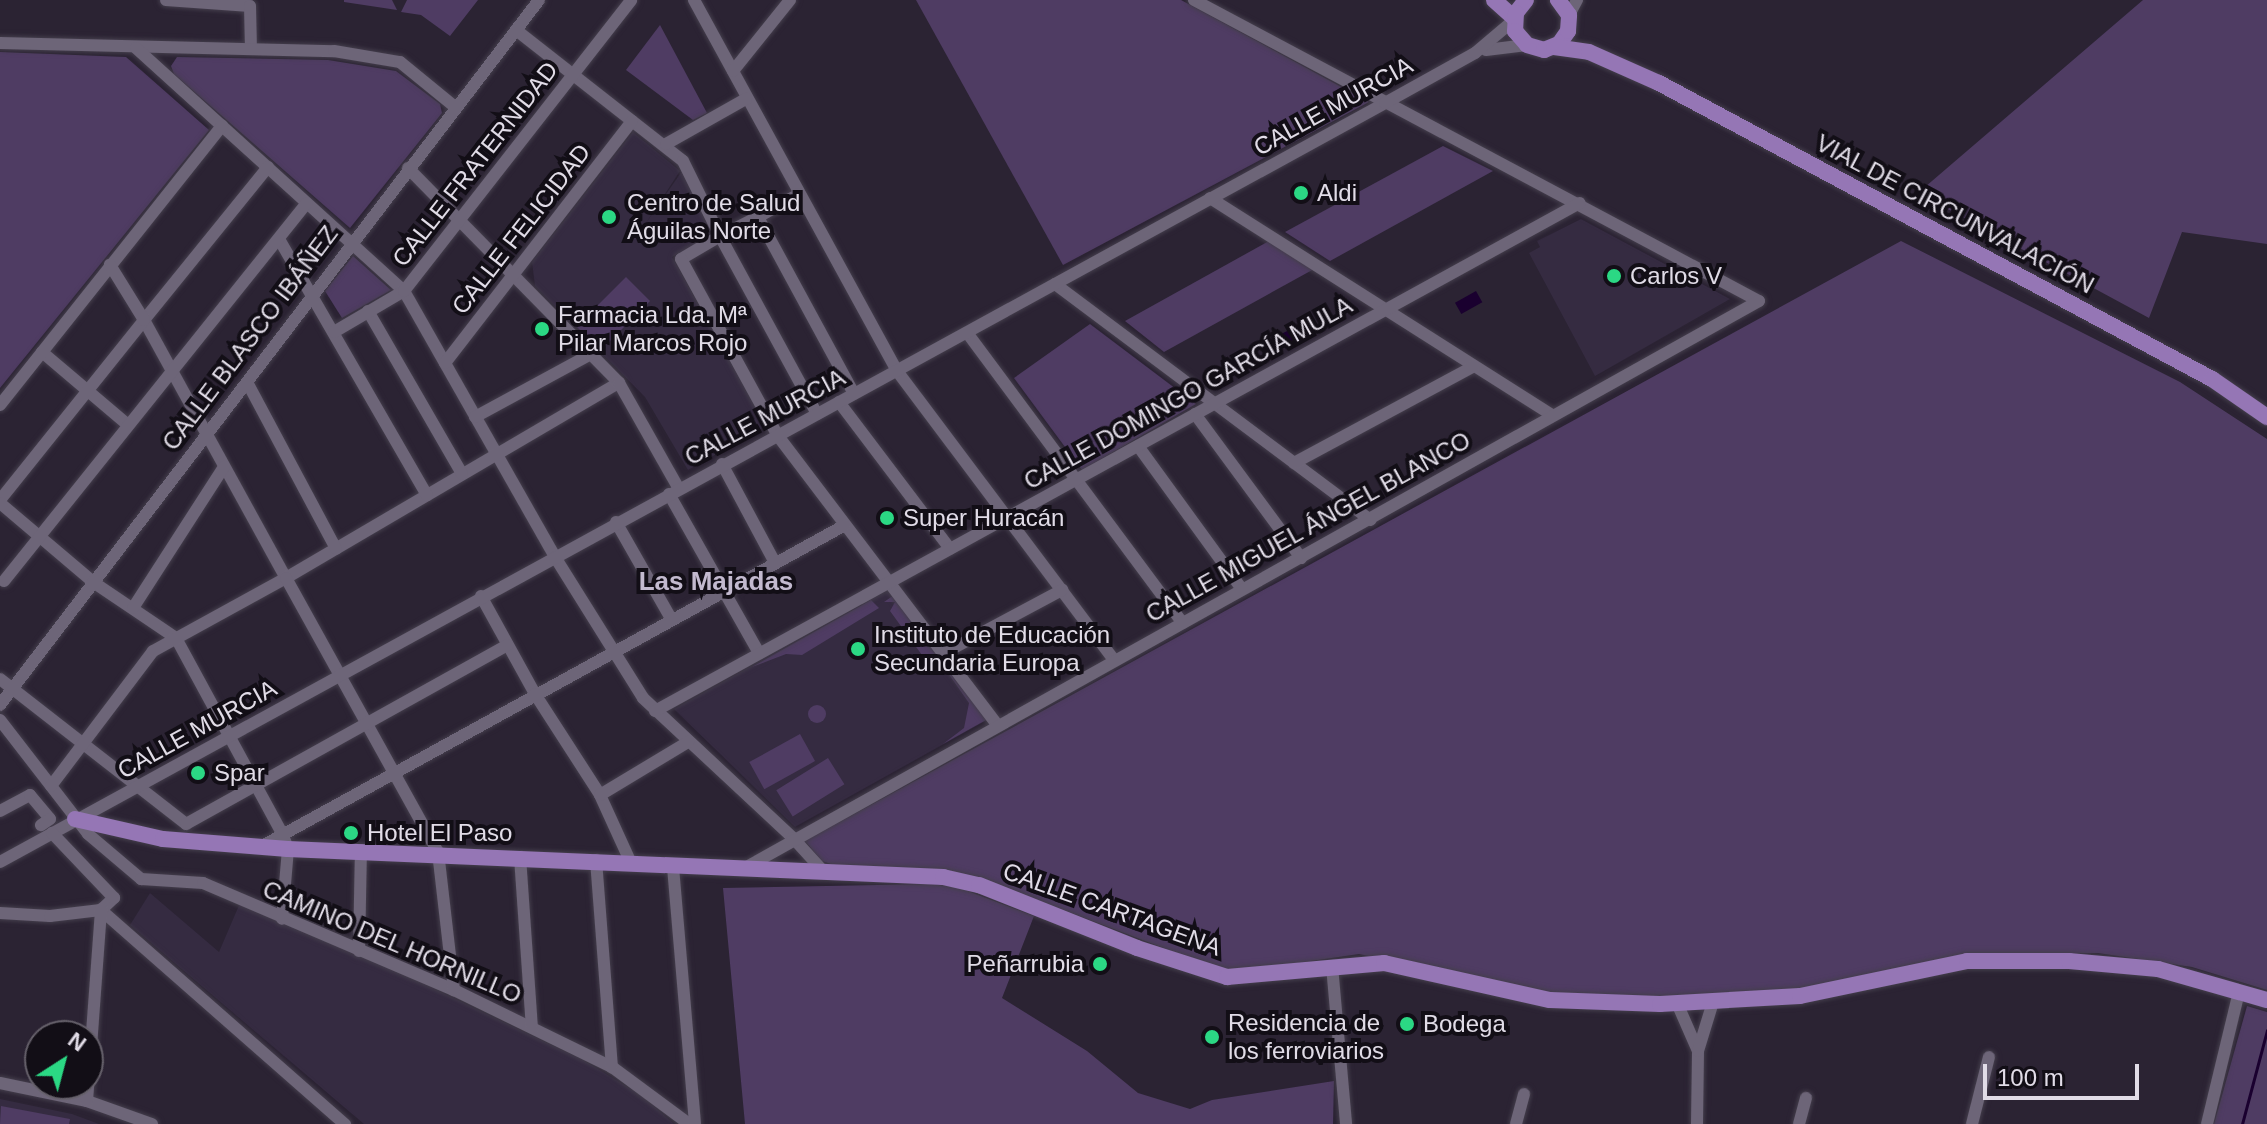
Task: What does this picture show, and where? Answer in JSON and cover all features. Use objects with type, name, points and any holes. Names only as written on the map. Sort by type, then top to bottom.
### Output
[{"type":"main road","points":[[1494,0],[1514,19],[1527,45]]},
{"type":"main road","points":[[1514,19],[1526,0]]},
{"type":"main road","name":"VIAL DE CIRCUNVALACIÓN","points":[[1558,0],[1572,11],[1583,37],[1615,61],[2212,379],[2265,411]]},
{"type":"main road","points":[[1554,47],[1567,34],[1572,11]]},
{"type":"main road","name":"VIAL DE CIRCUNVALACIÓN","points":[[1527,45],[1554,47],[1615,61]]},
{"type":"main road","name":"CALLE CARTAGENA","points":[[75,819],[182,831],[264,845],[285,841],[361,850],[970,882],[1137,948],[1227,977],[1384,963],[1550,1000],[1677,1003],[1785,999],[1918,969],[2016,960],[2121,962],[2262,999]]},
{"type":"street","points":[[166,0],[250,3],[251,49]]},
{"type":"street","name":"CALLE BLASCO IBÁÑEZ","points":[[0,705],[539,0]]},
{"type":"street","name":"CALLE FRATERNIDAD","points":[[334,332],[404,291],[631,0]]},
{"type":"street","points":[[694,0],[897,371],[1113,659]]},
{"type":"street","points":[[733,71],[790,0]]},
{"type":"street","points":[[1194,0],[1580,203]]},
{"type":"street","name":"CALLE MURCIA","points":[[0,862],[47,829],[75,819],[229,739],[481,596],[968,334],[1475,53],[1504,34],[1514,19]]},
{"type":"street","points":[[516,30],[666,144],[683,161],[720,236],[817,414]]},
{"type":"street","points":[[0,43],[334,51],[400,62],[455,107]]},
{"type":"street","name":"CALLE MURCIA","points":[[1475,53],[1527,45]]},
{"type":"street","points":[[136,48],[404,291],[555,557],[655,711],[793,838],[825,873]]},
{"type":"street","points":[[666,144],[746,99]]},
{"type":"street","name":"CALLE FELICIDAD","points":[[445,363],[632,121]]},
{"type":"street","points":[[0,405],[222,126]]},
{"type":"street","points":[[268,167],[0,502],[93,582],[176,638],[285,841],[282,919]]},
{"type":"street","points":[[408,168],[619,383],[725,593],[759,653]]},
{"type":"street","points":[[799,194],[681,259],[778,436],[946,652],[996,723]]},
{"type":"street","points":[[1210,198],[1552,415]]},
{"type":"street","points":[[4,581],[307,203]]},
{"type":"street","name":"CALLE MIGUEL ÁNGEL BLANCO","points":[[742,869],[996,723],[1370,520],[1759,301],[1580,203]]},
{"type":"street","name":"CALLE DOMINGO GARCÍA MULA","points":[[655,711],[1580,203]]},
{"type":"street","points":[[758,217],[854,394]]},
{"type":"street","points":[[279,239],[427,495]]},
{"type":"street","points":[[110,265],[144,320],[170,373],[438,852],[454,990]]},
{"type":"street","points":[[1055,284],[1370,520]]},
{"type":"street","points":[[368,311],[462,474]]},
{"type":"street","points":[[968,334],[1183,623]]},
{"type":"street","points":[[42,352],[128,425]]},
{"type":"street","points":[[475,417],[591,354]]},
{"type":"street","points":[[1294,463],[1474,366]]},
{"type":"street","points":[[247,382],[336,549]]},
{"type":"street","points":[[51,786],[153,651],[286,578],[619,383]]},
{"type":"street","points":[[839,402],[950,549]]},
{"type":"street","points":[[1195,414],[1301,558]]},
{"type":"street","points":[[1138,446],[1242,589]]},
{"type":"street","points":[[722,464],[775,563]]},
{"type":"street","points":[[133,608],[224,467]]},
{"type":"street","points":[[616,522],[672,620]]},
{"type":"street","points":[[285,841],[393,772],[845,525]]},
{"type":"street","points":[[946,652],[1062,590]]},
{"type":"street","points":[[481,596],[535,694],[600,795],[631,863]]},
{"type":"street","points":[[0,679],[142,784],[182,831],[255,785],[507,645]]},
{"type":"street","name":"CAMINO DEL HORNILLO","points":[[0,720],[75,819],[141,879],[203,883],[454,990],[612,1067],[689,1124]]},
{"type":"street","points":[[600,795],[688,742]]},
{"type":"street","points":[[0,811],[30,795],[50,819],[47,829],[112,892],[114,898],[101,910],[50,916],[0,913]]},
{"type":"street","points":[[359,951],[361,850]]},
{"type":"street","points":[[520,857],[532,1027]]},
{"type":"street","points":[[596,860],[612,1067]]},
{"type":"street","points":[[673,867],[695,1124]]},
{"type":"street","points":[[87,1101],[101,910]]},
{"type":"street","points":[[101,910],[345,1124]]},
{"type":"street","points":[[1332,966],[1346,1124]]},
{"type":"street","points":[[2207,1124],[2239,992]]},
{"type":"street","points":[[1697,1124],[1698,1051],[1713,1002]]},
{"type":"street","points":[[1677,1003],[1698,1051]]},
{"type":"street","points":[[1972,1124],[1989,1057]]},
{"type":"street","points":[[0,1083],[87,1101],[152,1124]]},
{"type":"street","points":[[1516,1124],[1524,1094]]},
{"type":"street","points":[[1799,1124],[1806,1098]]},
{"type":"shaded area","points":[[392,0],[397,10],[344,2]]},
{"type":"shaded area","points":[[407,0],[478,0],[450,36],[421,15],[401,12]]},
{"type":"shaded area","points":[[916,0],[1181,0],[1369,102],[1063,265]]},
{"type":"shaded area","points":[[2143,0],[2267,0],[2267,244],[2182,232],[2149,318],[1918,193]]},
{"type":"shaded area","points":[[660,25],[707,113],[693,120],[626,70]]},
{"type":"shaded area","points":[[0,52],[126,57],[209,130],[0,388]]},
{"type":"shaded area","points":[[177,57],[328,60],[396,71],[440,104],[442,113],[350,228],[174,74],[171,66]]},
{"type":"shaded area","points":[[633,132],[680,171],[644,226],[682,171],[712,235],[672,257],[766,426],[688,470],[645,397],[535,286],[532,262]]},
{"type":"shaded area","points":[[1443,146],[1493,171],[1330,261],[1285,232]]},
{"type":"shaded area","name":"Carlos V","points":[[1581,219],[1730,299],[1595,376],[1529,253],[1540,247],[1537,241]]},
{"type":"shaded area","points":[[1269,241],[1314,269],[1164,352],[1125,321]]},
{"type":"shaded area","points":[[1901,241],[2180,382],[2267,439],[2267,990],[2192,967],[2098,953],[1965,955],[1773,994],[1664,996],[1558,995],[1359,954],[1249,970],[1219,969],[982,879],[834,865],[822,861],[805,841]]},
{"type":"shaded area","points":[[353,256],[391,290],[342,318],[325,291]]},
{"type":"shaded area","points":[[626,277],[650,301],[601,351],[577,326]]},
{"type":"shaded area","points":[[1476,291],[1482,302],[1461,314],[1455,303]]},
{"type":"shaded area","points":[[1090,324],[1196,404],[1082,470],[1014,378]]},
{"type":"shaded area","points":[[1289,330],[1294,340],[1265,355],[1260,345]]},
{"type":"shaded area","name":"Instituto de Educación Secundaria Europa","points":[[890,589],[987,720],[795,827],[674,709]]},
{"type":"shaded area","points":[[894,595],[986,720],[943,744],[964,728],[969,703],[941,663],[927,662],[890,611],[895,602],[884,602]]},
{"type":"shaded area","points":[[871,600],[879,608],[802,655],[786,654],[752,667]]},
{"type":"shaded area","points":[[813,705],[821,705],[826,714],[824,721],[813,723],[808,718],[808,710]]},
{"type":"shaded area","points":[[800,734],[815,761],[764,789],[749,762]]},
{"type":"shaded area","points":[[828,758],[844,784],[793,817],[776,790]]},
{"type":"shaded area","points":[[929,884],[957,887],[1034,916],[1002,998],[1087,1051],[1138,1093],[1190,1109],[1212,1100],[1334,1081],[1333,1124],[745,1124],[723,888]]},
{"type":"shaded area","points":[[150,893],[219,952],[240,903],[403,974],[583,1060],[641,1095],[674,1124],[364,1124],[130,925]]},
{"type":"shaded area","points":[[2247,1006],[2267,1012],[2267,1124],[2214,1124]]},
{"type":"shaded area","points":[[0,1099],[72,1114],[99,1124],[0,1124]]},
{"type":"shaded area","points":[[1,1106],[70,1119],[69,1124],[0,1124]]},
{"type":"waterway","points":[[2242,1124],[2267,1030]]},
{"type":"place","name":"Aldi","points":[[1301,193]]},
{"type":"place","name":"Centro de Salud Águilas Norte","points":[[609,217]]},
{"type":"place","name":"Carlos V","points":[[1614,276]]},
{"type":"place","name":"Farmacia Lda. Mª Pilar Marcos Rojo","points":[[542,329]]},
{"type":"place","name":"Super Huracán","points":[[887,518]]},
{"type":"place","name":"Instituto de Educación Secundaria Europa","points":[[858,649]]},
{"type":"place","name":"Spar","points":[[198,773]]},
{"type":"place","name":"Hotel El Paso","points":[[351,833]]},
{"type":"place","name":"Peñarrubia","points":[[1100,964]]},
{"type":"place","name":"Bodega","points":[[1407,1024]]},
{"type":"place","name":"Residencia de los ferroviarios","points":[[1212,1037]]},
{"type":"district","name":"Las Majadas","points":[[716,582]]}]
